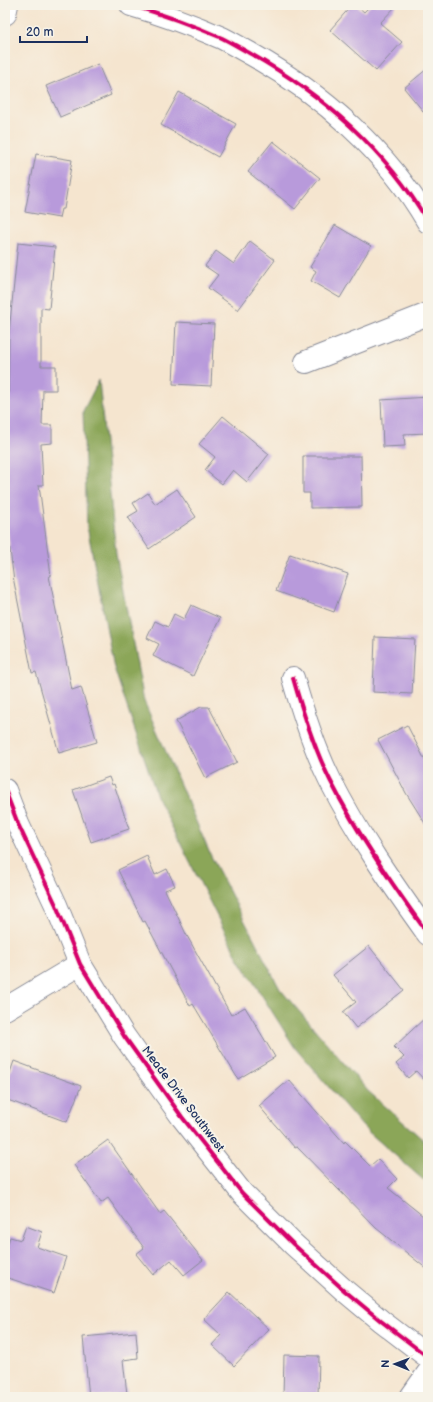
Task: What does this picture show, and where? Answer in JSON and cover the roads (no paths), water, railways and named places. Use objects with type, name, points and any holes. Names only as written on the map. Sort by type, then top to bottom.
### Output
[{"type":"street","points":[[5,14],[7,5]]},
{"type":"street","points":[[131,5],[179,20],[224,39],[277,69],[320,99],[356,131],[391,169],[428,222]]},
{"type":"street","points":[[306,362],[428,314]]},
{"type":"street","points":[[293,678],[305,720],[330,779],[363,840],[428,934]]},
{"type":"street","name":"Meade Drive Southwest","points":[[5,790],[18,824],[56,905],[80,964],[124,1036],[182,1118],[242,1193],[294,1244],[381,1322],[428,1356]]},
{"type":"street","points":[[5,1009],[80,964]]},
{"type":"street","points":[[411,1397],[428,1374]]}]
